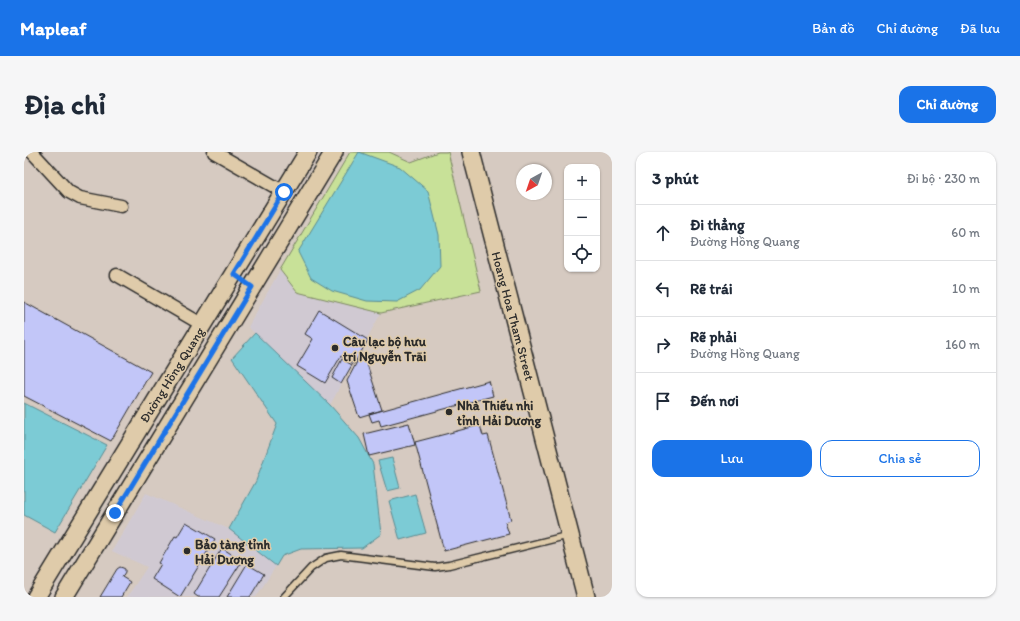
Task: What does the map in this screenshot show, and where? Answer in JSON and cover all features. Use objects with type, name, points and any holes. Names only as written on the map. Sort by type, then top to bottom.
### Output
[{"type":"street","points":[[32,152],[74,196],[121,206]]},
{"type":"street","points":[[214,152],[284,192]]},
{"type":"street","name":"Đường Hồng Quang","points":[[36,597],[308,152]]},
{"type":"street","name":"Đường Hồng Quang","points":[[64,597],[334,152]]},
{"type":"street","name":"Hoang Hoa Tham Street","points":[[471,152],[586,597]]},
{"type":"street","points":[[234,274],[252,287]]},
{"type":"street","points":[[117,275],[203,325]]},
{"type":"street","points":[[95,500],[115,513]]},
{"type":"lane","points":[[284,597],[311,568],[326,558],[341,555],[436,567],[570,535]]},
{"type":"shaded area","points":[[280,270],[297,292],[381,313],[330,405],[248,327]]},
{"type":"shaded area","points":[[146,493],[229,529],[276,566],[256,597],[127,597],[147,567],[112,551]]},
{"type":"green space","points":[[350,152],[389,152],[411,162],[438,152],[448,152],[481,291],[381,313],[297,292],[280,270]]},
{"type":"water","points":[[359,152],[400,167],[428,191],[439,235],[440,266],[420,290],[397,302],[367,301],[332,291],[311,278],[298,252]]},
{"type":"water","points":[[255,333],[330,405],[359,438],[373,464],[381,534],[362,548],[301,549],[282,556],[276,566],[229,529],[256,481],[277,424],[232,358]]},
{"type":"water","points":[[24,403],[107,445],[55,532],[24,515]]},
{"type":"water","points":[[392,458],[400,488],[387,491],[378,461]]},
{"type":"water","points":[[415,494],[426,533],[400,540],[389,501]]},
{"type":"building","points":[[24,302],[151,372],[111,441],[24,396]]},
{"type":"building","name":"Câu lạc bộ hưu trí Nguyễn Trãi","points":[[319,310],[368,340],[354,364],[341,356],[325,383],[297,366],[313,339],[305,334]]},
{"type":"building","points":[[365,358],[382,410],[359,417],[347,381],[358,360]]},
{"type":"building","points":[[342,359],[352,365],[341,384],[332,378]]},
{"type":"building","points":[[489,381],[493,396],[381,426],[379,420],[372,422],[369,414]]},
{"type":"building","points":[[409,423],[415,445],[369,456],[364,434]]},
{"type":"building","points":[[480,425],[483,436],[488,435],[511,520],[505,522],[509,534],[444,551],[415,442]]},
{"type":"building","name":"Bảo tàng tỉnh Hải Dương","points":[[186,522],[215,539],[180,597],[152,579],[161,564],[159,563],[175,536],[177,537]]},
{"type":"building","points":[[222,548],[242,561],[219,597],[198,597],[194,594]]},
{"type":"building","points":[[247,564],[264,574],[250,597],[227,597]]},
{"type":"building","points":[[120,567],[125,569],[122,577],[130,582],[121,597],[100,597],[117,569]]},
{"type":"place","name":"Câu lạc bộ hưu trí Nguyễn Trãi","points":[[335,348]]},
{"type":"place","name":"Nhà Thiếu nhi tỉnh Hải Dương","points":[[449,412]]},
{"type":"place","name":"Bảo tàng tỉnh Hải Dương","points":[[187,551]]},
{"type":"route","points":[[115,513],[252,287],[234,274],[284,192]]}]
